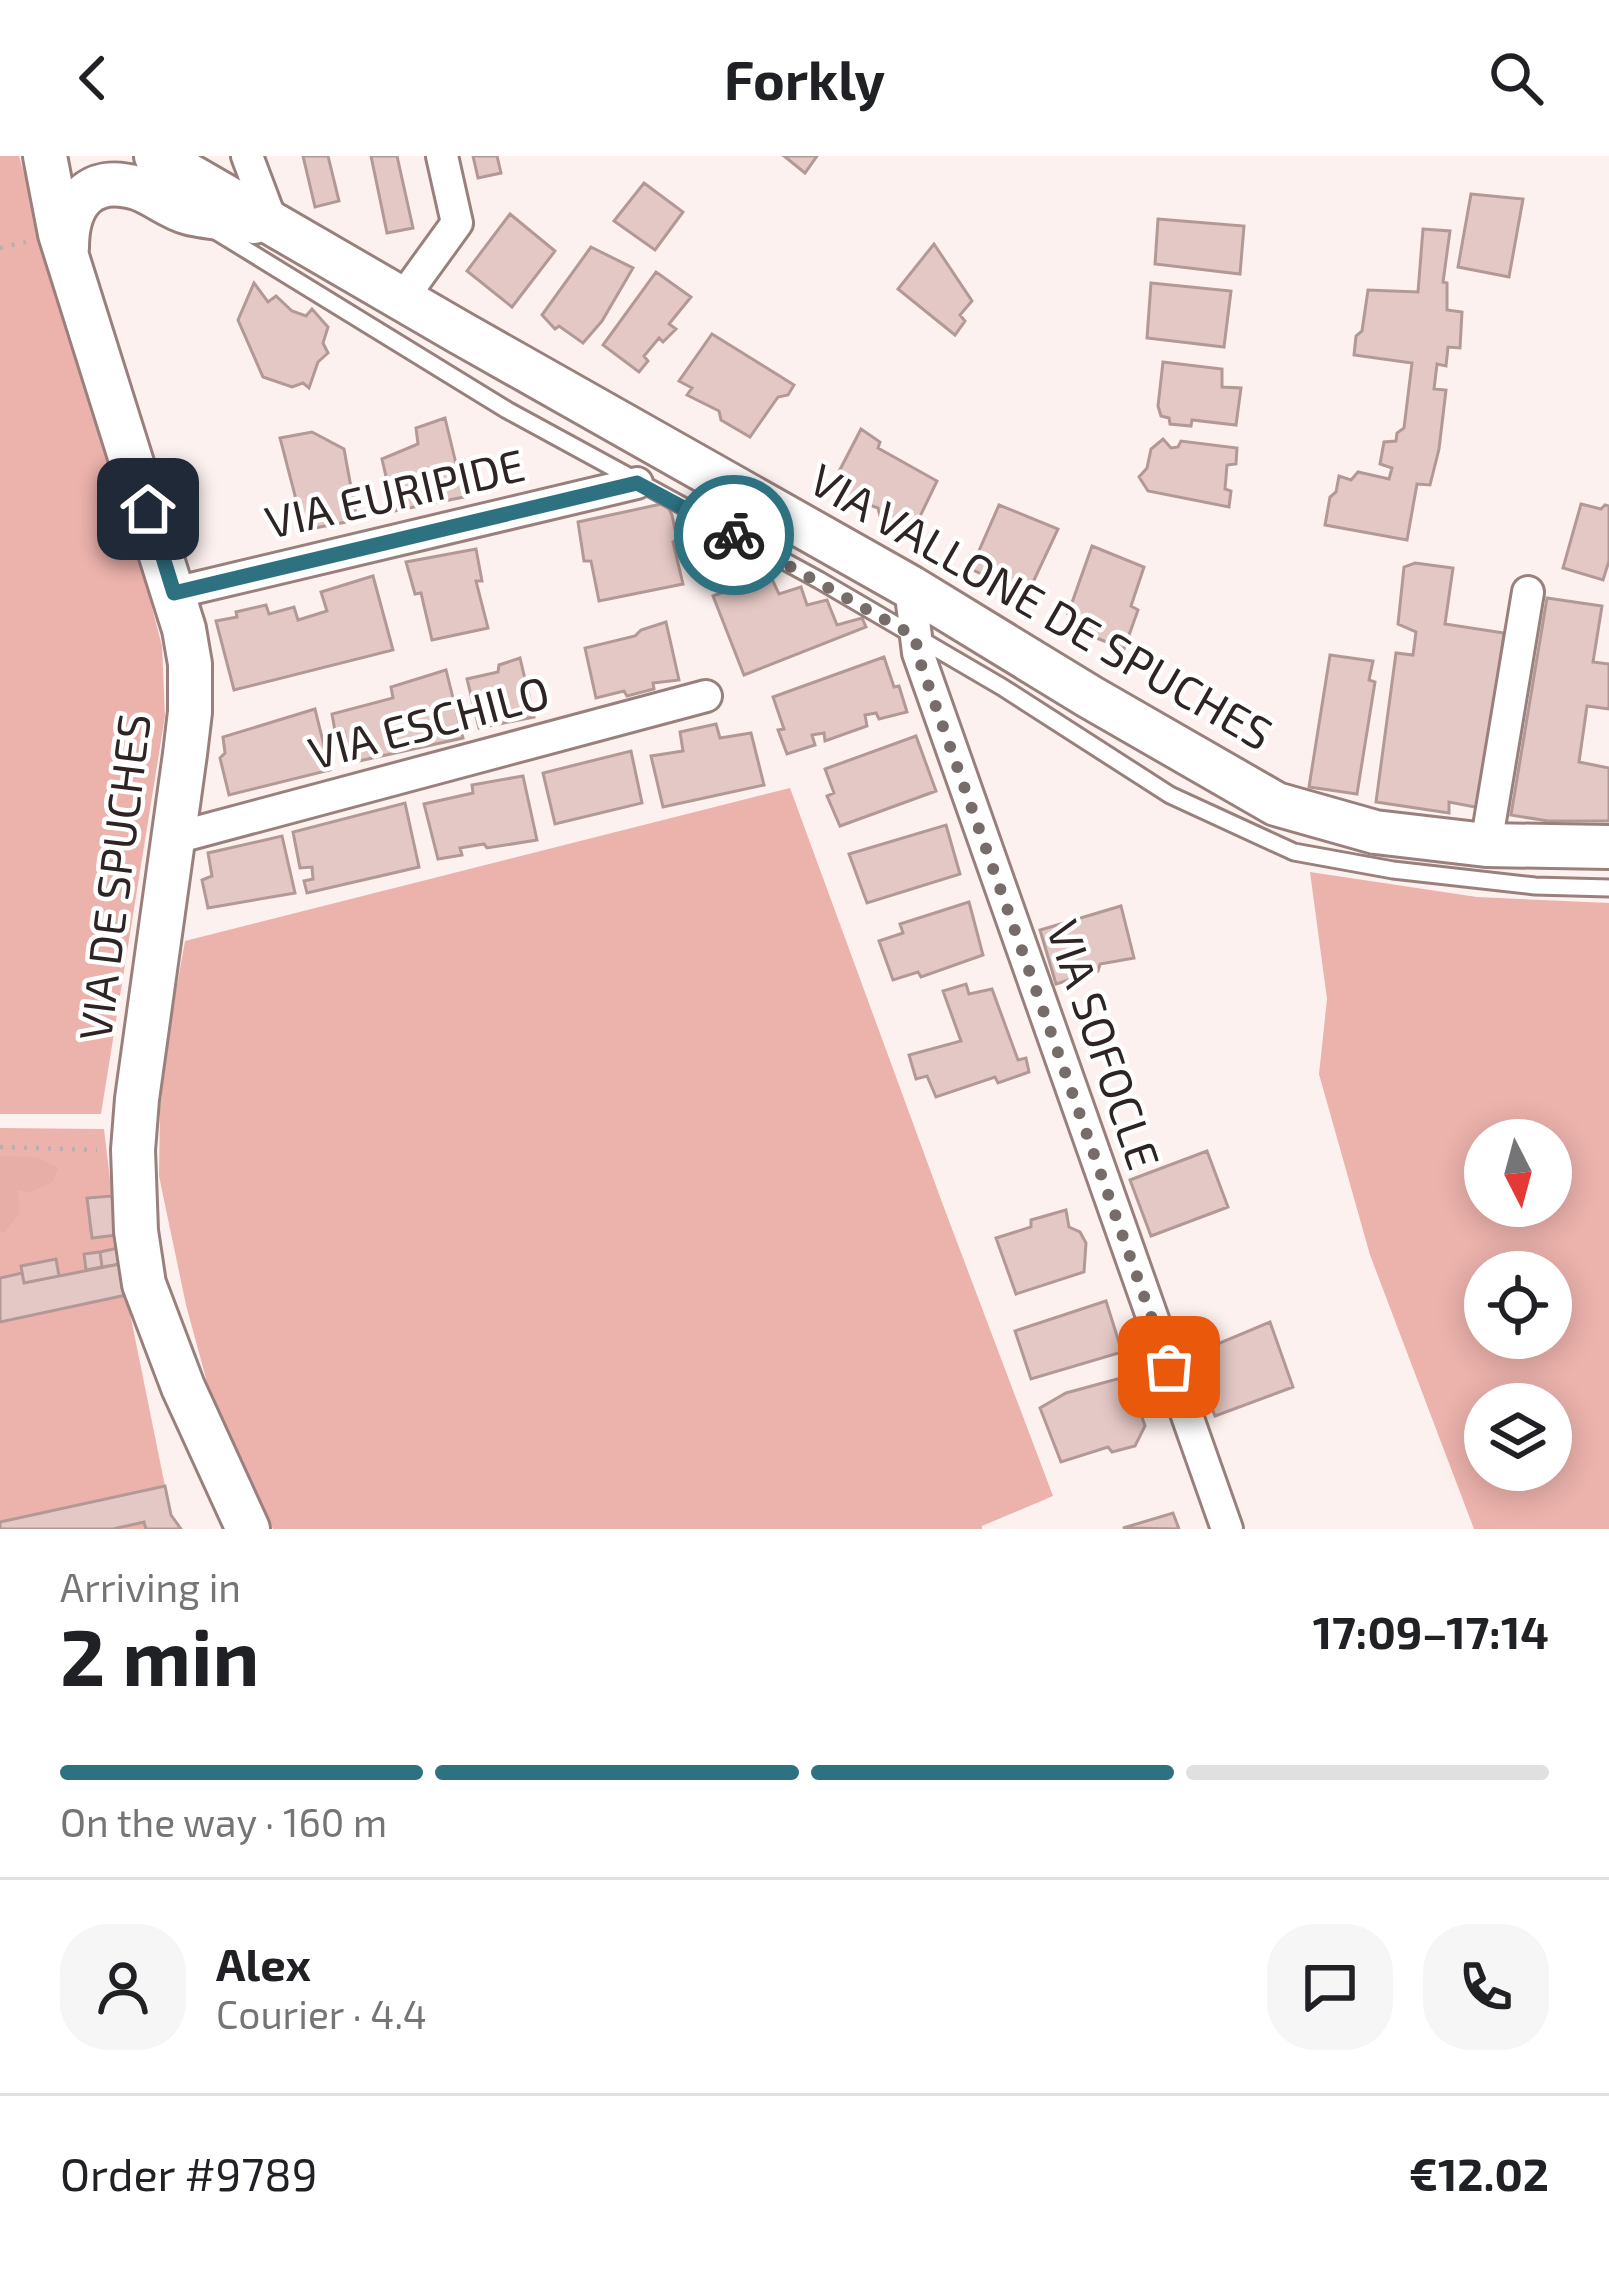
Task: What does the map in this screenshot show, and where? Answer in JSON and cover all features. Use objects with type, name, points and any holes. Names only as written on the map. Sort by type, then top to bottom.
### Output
[{"type":"street","points":[[45,156],[64,245]]},
{"type":"street","name":"VIA VALLONE DE SPUCHES","points":[[156,156],[910,587],[1276,804],[1375,832],[1486,845],[1609,847]]},
{"type":"street","points":[[247,156],[274,225]]},
{"type":"street","points":[[402,299],[457,223],[442,156]]},
{"type":"street","name":"VIA VALLONE DE SPUCHES","points":[[64,245],[70,215],[84,193],[99,187],[137,188],[186,213],[274,225]]},
{"type":"street","name":"VIA DE SPUCHES","points":[[64,245],[174,593],[190,680],[175,838],[137,1099],[133,1150],[136,1231],[144,1284],[183,1387],[248,1529]]},
{"type":"street","name":"VIA EURIPIDE","points":[[174,593],[637,483]]},
{"type":"street","name":"VIA SOFOCLE","points":[[910,587],[917,653],[1227,1529]]},
{"type":"street","points":[[1486,845],[1528,592]]},
{"type":"street","name":"VIA ESCHILO","points":[[175,838],[706,696]]},
{"type":"lane","points":[[186,213],[507,410],[1002,687],[1170,795],[1294,852],[1488,881],[1609,888]]},
{"type":"path","points":[[0,1147],[133,1150]]},
{"type":"shaded area","points":[[0,156],[19,156],[162,646],[165,716],[101,1114],[0,1114]]},
{"type":"shaded area","points":[[790,788],[1053,1496],[982,1529],[273,1529],[214,1408],[159,1176],[160,1109],[185,941]]},
{"type":"shaded area","points":[[1310,872],[1477,897],[1609,903],[1609,1529],[1474,1529],[1370,1255],[1319,1074],[1327,999]]},
{"type":"shaded area","points":[[0,1128],[104,1129],[120,1264],[171,1515],[181,1529],[0,1529]]},
{"type":"shaded area","points":[[0,1156],[37,1157],[58,1168],[53,1182],[30,1192],[18,1190],[19,1213],[0,1233]]},
{"type":"building","points":[[303,156],[328,156],[339,201],[315,207]]},
{"type":"building","points":[[371,156],[397,156],[413,228],[387,233]]},
{"type":"building","points":[[473,156],[497,156],[501,173],[478,178]]},
{"type":"building","points":[[784,156],[817,156],[805,173]]},
{"type":"building","points":[[644,183],[683,212],[655,250],[614,221]]},
{"type":"building","points":[[1471,194],[1523,199],[1509,277],[1458,267]]},
{"type":"building","points":[[510,214],[555,251],[512,307],[467,271]]},
{"type":"building","points":[[1158,219],[1244,226],[1240,274],[1155,264]]},
{"type":"building","points":[[1423,229],[1450,231],[1443,282],[1447,283],[1447,310],[1462,312],[1460,348],[1448,347],[1446,366],[1437,364],[1434,389],[1446,390],[1430,485],[1417,484],[1407,540],[1325,525],[1339,476],[1351,480],[1358,472],[1389,479],[1392,468],[1380,464],[1384,442],[1396,441],[1404,428],[1412,363],[1354,355],[1356,336],[1362,331],[1368,290],[1418,292]]},
{"type":"building","points":[[934,244],[972,301],[960,315],[965,321],[955,335],[898,289]]},
{"type":"building","points":[[591,247],[633,268],[602,321],[583,343],[559,326],[555,329],[542,315]]},
{"type":"building","points":[[656,272],[691,297],[669,324],[676,329],[663,342],[659,338],[644,356],[648,361],[639,372],[603,345]]},
{"type":"building","points":[[254,283],[268,302],[276,296],[292,311],[306,316],[312,309],[328,327],[323,343],[328,353],[318,362],[309,388],[263,377],[238,320]]},
{"type":"building","points":[[1151,283],[1231,291],[1224,347],[1147,338]]},
{"type":"building","points":[[712,334],[794,385],[788,395],[778,397],[750,437],[721,420],[719,411],[687,395],[692,388],[679,381]]},
{"type":"building","points":[[1163,362],[1222,369],[1222,387],[1241,388],[1236,425],[1192,420],[1191,426],[1170,424],[1158,406]]},
{"type":"building","points":[[445,418],[464,497],[394,511],[382,459],[418,444],[416,428]]},
{"type":"building","points":[[861,429],[880,442],[878,448],[937,481],[913,531],[880,516],[878,508],[844,496],[846,488],[833,483]]},
{"type":"building","points":[[312,432],[344,449],[357,520],[304,530],[280,438]]},
{"type":"building","points":[[1163,439],[1171,448],[1181,441],[1237,448],[1236,464],[1227,465],[1229,507],[1148,491],[1139,477],[1147,468],[1151,449]]},
{"type":"building","points":[[666,503],[683,584],[599,601],[591,561],[584,561],[578,522]]},
{"type":"building","points":[[1581,504],[1609,506],[1609,561],[1603,580],[1563,568]]},
{"type":"building","points":[[999,505],[1058,529],[1028,593],[1014,588],[1011,595],[971,569]]},
{"type":"building","points":[[1092,546],[1144,567],[1131,606],[1138,610],[1124,649],[1089,635],[1091,624],[1068,614]]},
{"type":"building","points":[[476,549],[482,581],[476,581],[488,628],[432,640],[421,593],[415,594],[406,562]]},
{"type":"building","points":[[1415,563],[1453,568],[1445,624],[1504,633],[1480,808],[1449,802],[1449,813],[1376,802],[1396,653],[1413,655],[1416,632],[1398,624],[1404,567]]},
{"type":"building","points":[[770,575],[779,594],[801,587],[807,605],[827,600],[837,625],[862,618],[866,627],[744,675],[713,596]]},
{"type":"building","points":[[373,576],[393,650],[234,690],[216,621],[266,605],[269,614],[294,607],[298,620],[327,611],[321,592]]},
{"type":"building","points":[[1547,598],[1602,606],[1593,662],[1609,664],[1609,709],[1587,706],[1579,762],[1609,768],[1609,821],[1548,821],[1511,815]]},
{"type":"building","points":[[666,622],[679,680],[653,683],[654,689],[627,696],[624,691],[596,698],[585,648],[635,636]]},
{"type":"building","points":[[1330,655],[1373,661],[1369,680],[1375,682],[1357,794],[1309,787]]},
{"type":"building","points":[[884,657],[907,712],[879,719],[876,713],[865,715],[867,726],[825,741],[824,733],[812,735],[815,745],[787,754],[773,697]]},
{"type":"building","points":[[520,658],[534,717],[479,728],[467,679],[498,672],[499,665]]},
{"type":"building","points":[[446,670],[463,738],[350,763],[344,731],[335,731],[332,714],[393,698],[391,687]]},
{"type":"building","points":[[315,709],[330,770],[229,795],[220,758],[225,753],[223,737]]},
{"type":"building","points":[[716,724],[720,738],[751,733],[764,785],[663,807],[651,756],[683,751],[680,732]]},
{"type":"building","points":[[916,736],[936,791],[840,826],[827,796],[834,793],[825,769]]},
{"type":"building","points":[[631,751],[642,803],[555,824],[543,773]]},
{"type":"building","points":[[523,776],[537,840],[460,848],[462,855],[438,859],[424,804],[473,793],[472,785]]},
{"type":"building","points":[[405,803],[419,867],[307,893],[304,881],[313,879],[312,867],[300,868],[293,832]]},
{"type":"building","points":[[946,825],[960,874],[867,903],[849,854]]},
{"type":"building","points":[[282,836],[295,893],[208,908],[202,880],[212,876],[208,853]]},
{"type":"building","points":[[969,902],[983,955],[921,977],[918,972],[893,980],[879,941],[903,933],[900,924]]},
{"type":"building","points":[[1121,906],[1134,958],[1100,964],[1098,971],[1056,984],[1040,930]]},
{"type":"building","points":[[966,984],[969,994],[992,989],[1018,1060],[1026,1058],[1029,1072],[998,1083],[995,1077],[936,1097],[927,1076],[916,1079],[909,1055],[961,1041],[943,991]]},
{"type":"building","points":[[1207,1151],[1228,1207],[1151,1236],[1130,1180]]},
{"type":"building","points":[[112,1196],[117,1235],[92,1238],[87,1198]]},
{"type":"building","points":[[1066,1210],[1069,1227],[1080,1232],[1086,1243],[1084,1272],[1016,1294],[996,1238],[1031,1227],[1031,1220]]},
{"type":"building","points":[[118,1248],[120,1264],[102,1267],[100,1252]]},
{"type":"building","points":[[100,1252],[102,1267],[86,1270],[84,1254]]},
{"type":"building","points":[[56,1259],[59,1276],[24,1283],[21,1266]]},
{"type":"building","points":[[120,1264],[126,1295],[0,1322],[0,1278],[22,1273],[24,1283]]},
{"type":"building","points":[[1106,1301],[1122,1352],[1031,1379],[1015,1331]]},
{"type":"building","points":[[1270,1322],[1293,1387],[1215,1416],[1191,1355]]},
{"type":"building","points":[[1128,1376],[1145,1426],[1135,1446],[1112,1452],[1108,1447],[1061,1462],[1040,1408],[1066,1393]]},
{"type":"building","points":[[165,1486],[171,1515],[181,1529],[146,1529],[144,1522],[113,1529],[0,1529],[0,1522]]},
{"type":"building","points":[[1173,1513],[1179,1529],[1123,1528]]},
{"type":"way so far","points":[[734,535],[916,637],[917,653],[1169,1367]]},
{"type":"route","points":[[148,509],[174,593],[637,483],[734,535]]}]
